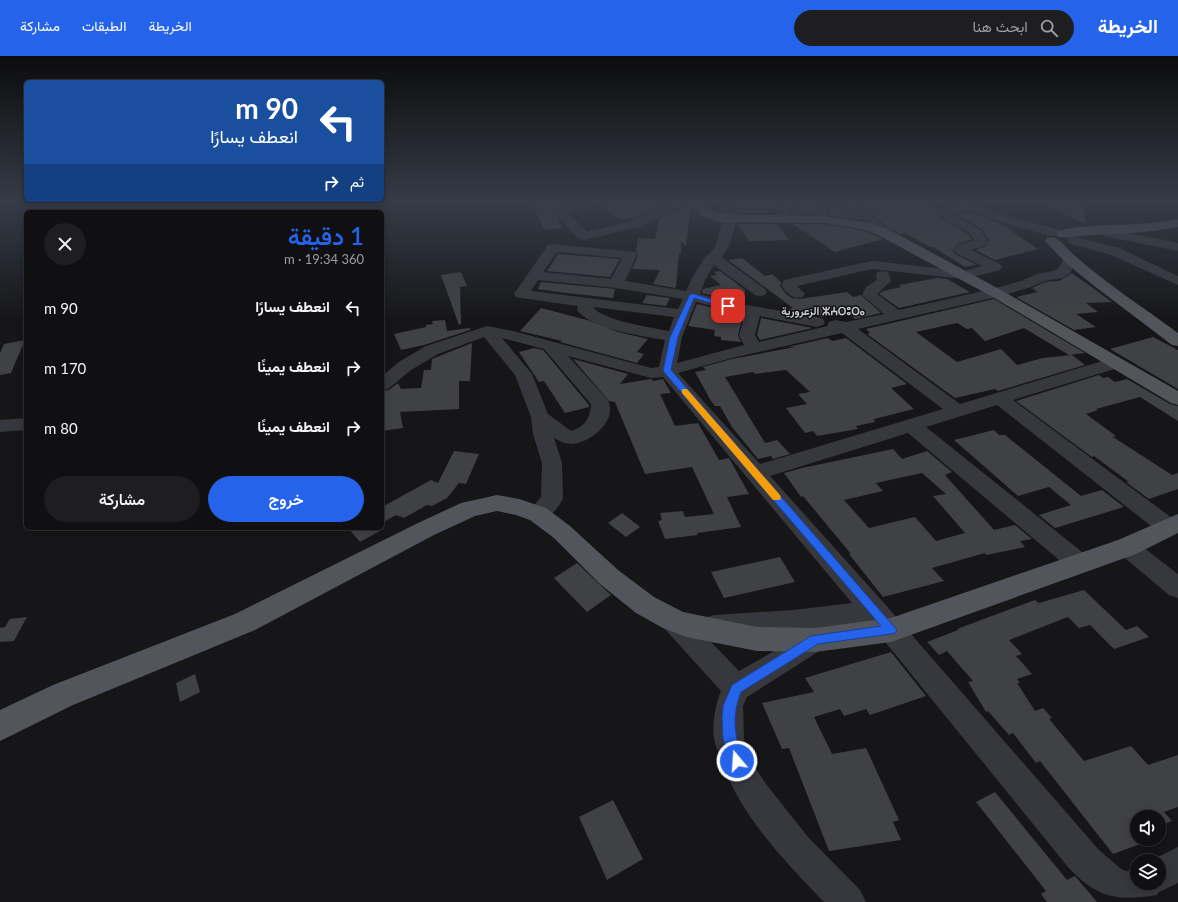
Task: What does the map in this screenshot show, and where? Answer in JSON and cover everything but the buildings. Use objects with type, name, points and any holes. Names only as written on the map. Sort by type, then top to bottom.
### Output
[{"type":"main road","points":[[900,241],[996,293],[1178,399]]},
{"type":"main road","points":[[1064,243],[1072,241]]},
{"type":"main road","points":[[1064,243],[1098,282],[1178,341]]},
{"type":"main road","points":[[0,726],[63,695],[245,622],[426,529],[468,510],[497,503],[519,507],[538,514],[562,532],[608,577],[645,604],[685,623],[757,639],[815,640],[1079,563],[1128,547],[1173,525]]},
{"type":"street","points":[[667,371],[674,337],[699,278],[712,257],[721,250],[724,241]]},
{"type":"street","points":[[892,270],[964,275],[995,267],[961,250],[962,248],[981,241]]},
{"type":"street","points":[[1060,241],[1105,248],[1124,255],[1178,281]]},
{"type":"street","points":[[1154,241],[1178,247]]},
{"type":"street","points":[[384,383],[405,366],[432,350],[487,331],[507,334],[651,373],[667,371],[754,348],[996,293],[1042,277],[1057,275],[1065,270],[1064,243]]},
{"type":"street","points":[[616,284],[632,249],[552,248],[521,294],[684,314]]},
{"type":"street","points":[[712,257],[760,292]]},
{"type":"street","points":[[817,322],[792,299],[794,295],[860,279],[930,258]]},
{"type":"street","points":[[892,270],[884,281],[871,290],[870,295],[895,315]]},
{"type":"street","points":[[534,275],[616,284],[692,296],[728,306],[845,327],[957,411]]},
{"type":"street","points":[[587,301],[585,310],[588,313],[610,323],[674,337]]},
{"type":"street","points":[[754,311],[747,335],[754,348]]},
{"type":"street","points":[[487,331],[523,374],[540,417],[543,434],[552,463],[552,499],[538,514]]},
{"type":"street","points":[[540,417],[563,435],[573,438],[584,433],[592,426],[600,415],[600,403],[550,346]]},
{"type":"street","points":[[756,473],[1115,363]]},
{"type":"street","points":[[667,371],[883,620],[1075,848],[1098,873],[1112,884],[1130,888]]},
{"type":"street","points":[[999,398],[1173,525]]},
{"type":"street","points":[[911,425],[1079,563]]},
{"type":"street","points":[[1128,547],[1178,588]]},
{"type":"street","points":[[685,623],[883,620]]},
{"type":"street","points":[[685,623],[736,688]]},
{"type":"street","points":[[815,640],[736,688],[729,706],[729,739],[740,772],[754,795],[796,849],[848,902]]},
{"type":"street","points":[[1166,871],[1178,864]]},
{"type":"slow traffic","points":[[685,391],[777,497]]},
{"type":"district","name":"الزعرورية ⵣⵄⵔⵓⵔⴰ","points":[[823,310]]},
{"type":"route","points":[[728,306],[692,296],[674,337],[667,371],[891,630],[815,640],[736,688],[729,706],[728,718],[729,739],[737,761]]}]
